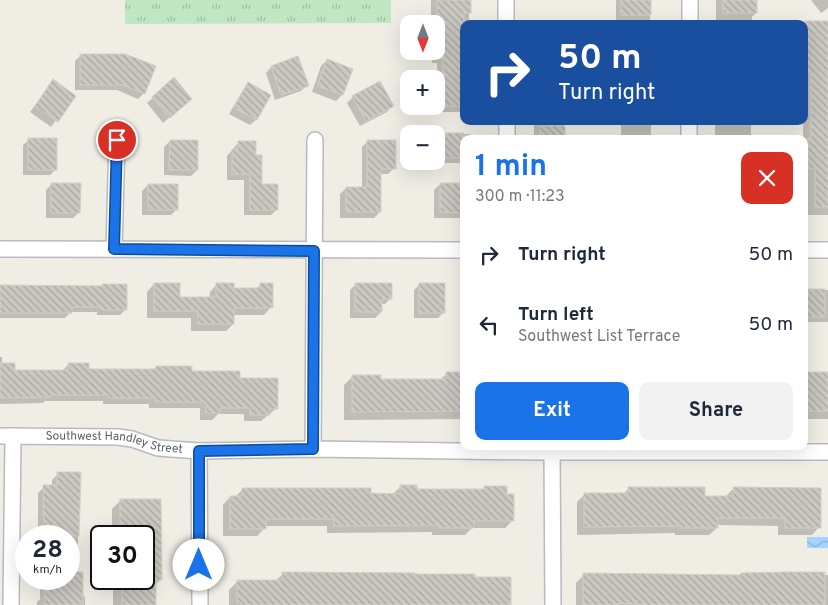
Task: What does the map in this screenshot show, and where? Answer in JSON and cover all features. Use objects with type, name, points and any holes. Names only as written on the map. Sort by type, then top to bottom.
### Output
[{"type":"street","points":[[506,0],[506,20]]},
{"type":"street","points":[[690,0],[690,20]]},
{"type":"street","points":[[114,249],[117,140]]},
{"type":"street","points":[[313,449],[315,140]]},
{"type":"street","points":[[0,249],[460,250]]},
{"type":"street","points":[[808,250],[828,250]]},
{"type":"street","points":[[6,436],[11,605]]},
{"type":"street","name":"Southwest Handley Street","points":[[6,436],[118,437],[132,439],[158,448],[199,451],[313,449],[552,452],[828,452]]},
{"type":"street","points":[[199,451],[200,605]]},
{"type":"street","points":[[552,452],[553,605]]},
{"type":"green space","points":[[125,0],[391,0],[391,23],[125,24]]},
{"type":"water","points":[[807,537],[828,537],[828,548],[807,548]]},
{"type":"building","points":[[437,0],[471,0],[471,13],[464,13],[464,20],[460,20],[460,106],[445,106],[445,70],[443,70],[443,60],[445,60],[445,15],[437,15]]},
{"type":"building","points":[[621,0],[651,0],[651,15],[621,15]]},
{"type":"building","points":[[723,0],[757,0],[757,13],[723,13]]},
{"type":"building","points":[[808,21],[828,21],[828,207],[815,207],[815,169],[808,169],[808,138],[811,138],[811,71],[808,71]]},
{"type":"building","points":[[80,54],[125,54],[156,66],[145,94],[123,85],[80,85]]},
{"type":"building","points":[[298,56],[309,86],[281,95],[271,66]]},
{"type":"building","points":[[327,59],[353,69],[343,95],[317,86]]},
{"type":"building","points":[[174,77],[192,99],[170,118],[152,97]]},
{"type":"building","points":[[53,79],[76,96],[58,122],[35,106]]},
{"type":"building","points":[[380,81],[394,106],[366,121],[352,96]]},
{"type":"building","points":[[248,82],[271,95],[257,120],[234,108]]},
{"type":"building","points":[[540,126],[565,126],[565,135],[540,135]]},
{"type":"building","points":[[445,133],[464,133],[464,135],[460,135],[460,158],[445,158]]},
{"type":"building","points":[[28,138],[57,138],[57,170],[28,170]]},
{"type":"building","points":[[170,140],[198,140],[198,170],[169,170]]},
{"type":"building","points":[[367,140],[396,140],[396,169],[381,169],[381,212],[346,212],[346,187],[367,187]]},
{"type":"building","points":[[238,141],[256,141],[256,155],[262,155],[262,184],[278,184],[278,210],[250,210],[250,174],[232,174],[232,149],[238,149]]},
{"type":"building","points":[[51,183],[81,183],[80,213],[51,213]]},
{"type":"building","points":[[440,183],[460,183],[460,213],[440,212]]},
{"type":"building","points":[[148,184],[178,184],[178,210],[148,210]]},
{"type":"building","points":[[154,283],[180,283],[180,297],[216,297],[216,283],[234,283],[234,288],[260,288],[260,283],[273,283],[273,308],[234,308],[234,324],[198,324],[198,311],[154,311]]},
{"type":"building","points":[[355,283],[392,283],[392,299],[382,299],[382,312],[355,312]]},
{"type":"building","points":[[419,283],[445,283],[445,313],[419,313]]},
{"type":"building","points":[[102,284],[127,284],[127,310],[102,310],[102,307],[72,307],[72,313],[0,313],[0,285],[102,286]]},
{"type":"building","points":[[808,289],[825,289],[825,317],[808,317]]},
{"type":"building","points":[[0,363],[15,363],[15,370],[68,370],[68,363],[89,363],[89,369],[156,369],[156,366],[192,366],[192,371],[240,371],[240,378],[278,378],[278,409],[270,409],[270,415],[250,415],[250,408],[220,408],[220,413],[206,413],[206,402],[156,402],[156,398],[109,398],[109,395],[51,395],[51,397],[0,398]]},
{"type":"building","points":[[446,372],[460,372],[460,411],[352,412],[352,375],[381,375],[381,379],[446,379]]},
{"type":"building","points":[[808,372],[828,372],[828,411],[808,411]]},
{"type":"building","points":[[57,472],[81,472],[79,525],[44,525],[43,485],[57,485]]},
{"type":"building","points":[[400,485],[417,485],[417,489],[484,489],[484,486],[507,486],[507,494],[514,494],[514,521],[474,521],[474,528],[439,528],[439,525],[334,526],[334,519],[266,519],[266,529],[230,529],[230,496],[242,496],[242,488],[371,488],[371,493],[400,494]]},
{"type":"building","points":[[628,487],[705,487],[705,496],[733,496],[733,487],[821,488],[821,528],[785,528],[785,518],[718,518],[718,528],[682,528],[682,526],[584,527],[584,493],[628,493]]},
{"type":"building","points":[[120,499],[161,499],[162,580],[156,580],[156,605],[122,605],[122,590],[155,590],[155,525],[120,525]]},
{"type":"building","points":[[80,572],[83,572],[83,605],[45,605],[45,590],[80,590]]},
{"type":"building","points":[[282,572],[475,574],[475,577],[511,577],[511,605],[241,605],[241,602],[237,602],[237,580],[282,580]]},
{"type":"building","points":[[825,572],[825,605],[647,605],[618,603],[618,605],[583,605],[583,573],[741,575],[741,573]]},
{"type":"route","points":[[117,140],[114,249],[314,251],[313,449],[199,451],[199,565]]}]
